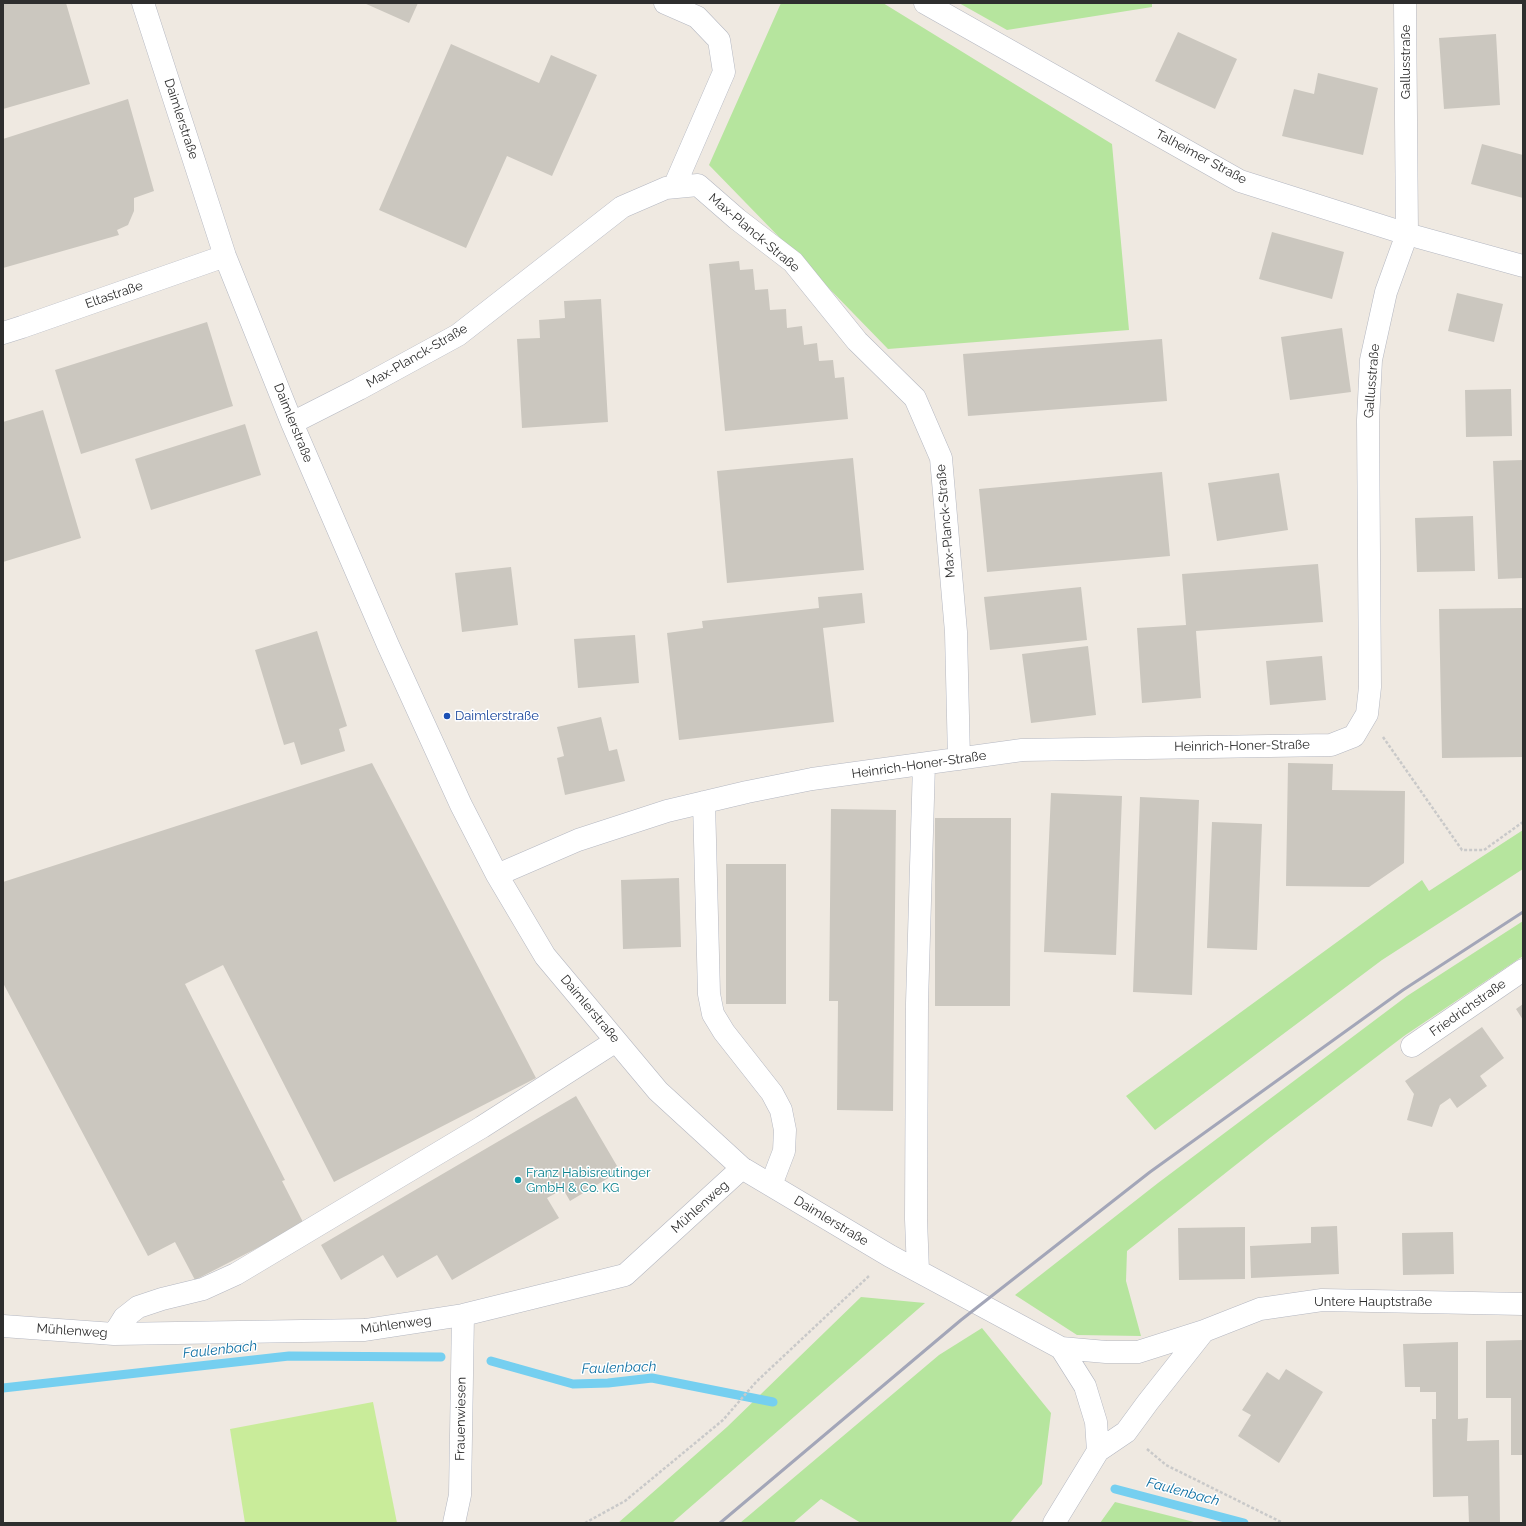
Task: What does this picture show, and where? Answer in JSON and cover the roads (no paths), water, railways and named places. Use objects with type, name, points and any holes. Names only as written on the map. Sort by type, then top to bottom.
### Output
[{"type":"street","name":"Daimlerstraße","points":[[143,3],[224,256],[292,423],[388,645],[461,805],[497,875],[545,956],[658,1091],[742,1168],[890,1256],[1060,1348],[1085,1386],[1096,1422],[1098,1451]]},
{"type":"street","points":[[665,3],[697,17],[719,40],[724,72],[674,187]]},
{"type":"street","name":"Talheimer Straße","points":[[925,3],[1240,181],[1407,234],[1523,266]]},
{"type":"street","name":"Gallusstraße","points":[[1354,736],[1367,714],[1370,687],[1368,420],[1371,360],[1386,292],[1407,234],[1405,3]]},
{"type":"street","name":"Max-Planck-Straße","points":[[292,423],[358,390],[458,335],[622,207],[666,188],[698,185],[736,219],[793,262],[857,341],[915,398],[941,458],[956,632],[959,759]]},
{"type":"street","name":"Eltastraße","points":[[3,333],[22,328],[224,256]]},
{"type":"street","name":"Heinrich-Honer-Straße","points":[[497,875],[578,840],[668,811],[747,792],[812,779],[1022,750],[1331,745],[1354,736]]},
{"type":"street","points":[[918,1271],[916,1219],[917,1003],[924,764]]},
{"type":"street","points":[[704,802],[711,1001],[713,1014],[724,1032],[772,1093],[781,1110],[785,1130],[784,1151],[772,1185]]},
{"type":"street","name":"Friedrichstraße","points":[[1412,1046],[1523,970]]},
{"type":"street","points":[[114,1334],[124,1318],[138,1308],[162,1299],[203,1289],[236,1274],[482,1126],[616,1042]]},
{"type":"street","name":"Mühlenweg","points":[[3,1326],[114,1334],[365,1330],[463,1315],[625,1275],[742,1168]]},
{"type":"street","name":"Untere Hauptstraße","points":[[1060,1348],[1106,1352],[1138,1352],[1204,1331],[1260,1309],[1322,1300],[1523,1304]]},
{"type":"street","name":"Frauenwiesen","points":[[454,1523],[460,1495],[463,1315]]},
{"type":"street","points":[[1054,1523],[1098,1451],[1126,1432],[1204,1331]]},
{"type":"waterway","name":"Faulenbach","points":[[3,1388],[289,1356],[441,1357]]},
{"type":"waterway","name":"Faulenbach","points":[[491,1361],[573,1384],[608,1383],[652,1378],[773,1402]]},
{"type":"waterway","name":"Faulenbach","points":[[1115,1489],[1244,1523]]},
{"type":"railway","points":[[720,1523],[961,1320],[1150,1172],[1403,990],[1523,912]]},
{"type":"place","name":"Daimlerstraße","points":[[447,716]]},
{"type":"place","name":"Franz Habisreutinger GmbH & Co. KG","points":[[518,1180]]}]
